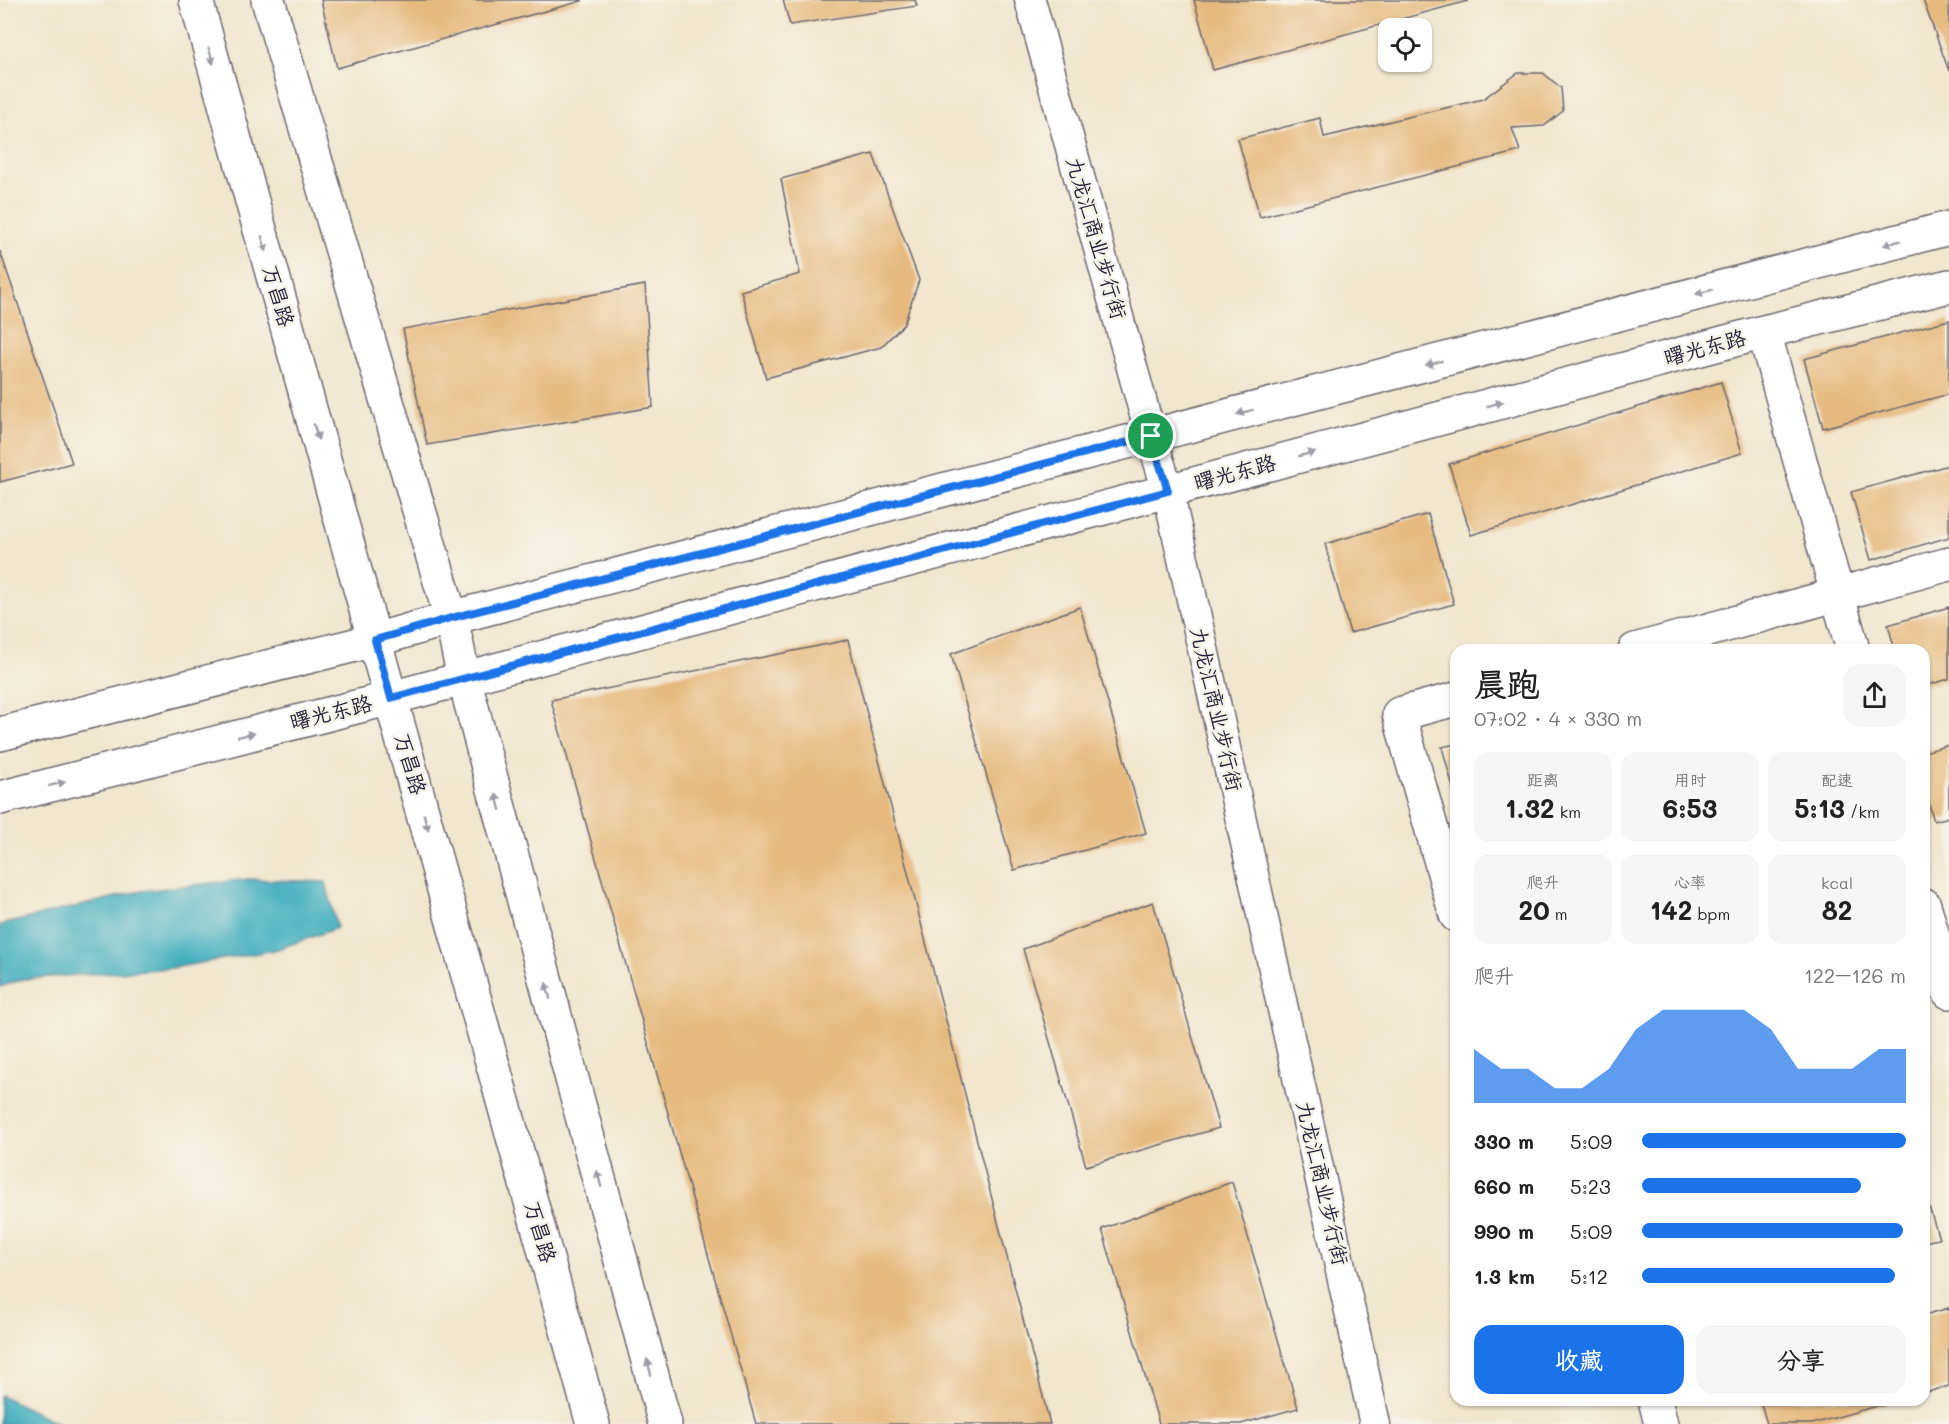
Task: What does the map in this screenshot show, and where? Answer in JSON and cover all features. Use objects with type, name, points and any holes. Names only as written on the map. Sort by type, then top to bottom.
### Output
[{"type":"main road","name":"万昌路","points":[[196,0],[593,1424]]},
{"type":"main road","points":[[268,0],[451,618],[464,678],[664,1424]]},
{"type":"main road","points":[[0,734],[375,640],[451,618],[1949,228]]},
{"type":"main road","name":"曙光东路","points":[[0,798],[391,698],[1764,332],[1949,286]]},
{"type":"main road","points":[[1764,332],[1851,644]]},
{"type":"main road","points":[[1657,644],[1949,564]]},
{"type":"main road","points":[[1450,701],[1399,714],[1450,894]]},
{"type":"main road","points":[[1930,926],[1949,992]]},
{"type":"main road","points":[[1656,1406],[1661,1424]]},
{"type":"street","name":"九龙汇商业步行街","points":[[1030,0],[1168,491],[1375,1424]]},
{"type":"water","points":[[248,879],[326,882],[337,928],[275,950],[172,968],[24,979],[0,987],[0,925],[141,891]]},
{"type":"water","points":[[0,1395],[60,1424],[0,1424]]},
{"type":"building","points":[[321,0],[582,0],[582,1],[337,68]]},
{"type":"building","points":[[783,0],[915,0],[917,6],[790,25]]},
{"type":"building","points":[[1194,0],[1468,0],[1405,18],[1378,18],[1378,25],[1213,70]]},
{"type":"building","points":[[1923,0],[1949,0],[1949,71]]},
{"type":"building","points":[[1518,73],[1543,73],[1561,88],[1563,111],[1544,126],[1512,128],[1520,151],[1260,217],[1238,139],[1320,118],[1324,137],[1483,99]]},
{"type":"building","points":[[873,154],[919,280],[904,324],[881,347],[766,378],[741,291],[800,274],[781,179]]},
{"type":"building","points":[[0,251],[72,463],[0,482]]},
{"type":"building","points":[[645,285],[653,407],[427,445],[403,329]]},
{"type":"building","points":[[1949,320],[1949,394],[1823,428],[1804,359]]},
{"type":"building","points":[[1721,382],[1742,453],[1471,535],[1449,464]]},
{"type":"building","points":[[1949,465],[1949,537],[1871,560],[1851,492]]},
{"type":"building","points":[[1428,514],[1454,604],[1350,633],[1325,544]]},
{"type":"building","points":[[1080,607],[1146,833],[1014,870],[951,654]]},
{"type":"building","points":[[1949,607],[1949,679],[1930,684],[1930,644],[1893,644],[1888,625]]},
{"type":"building","points":[[848,640],[1050,1424],[756,1424],[551,700]]},
{"type":"building","points":[[1450,745],[1450,777],[1442,747]]},
{"type":"building","points":[[1949,745],[1949,817],[1934,821],[1930,807],[1930,750]]},
{"type":"building","points":[[1153,902],[1219,1128],[1086,1166],[1023,949]]},
{"type":"building","points":[[1232,1182],[1298,1408],[1241,1424],[1159,1424],[1102,1229]]},
{"type":"building","points":[[1930,1210],[1939,1239],[1930,1241]]},
{"type":"building","points":[[1949,1308],[1949,1386],[1930,1391],[1930,1313]]},
{"type":"building","points":[[1762,1406],[1877,1406],[1812,1424],[1767,1424]]},
{"type":"route","points":[[1151,436],[1168,491],[391,698],[375,640],[451,618],[1151,436]]}]
